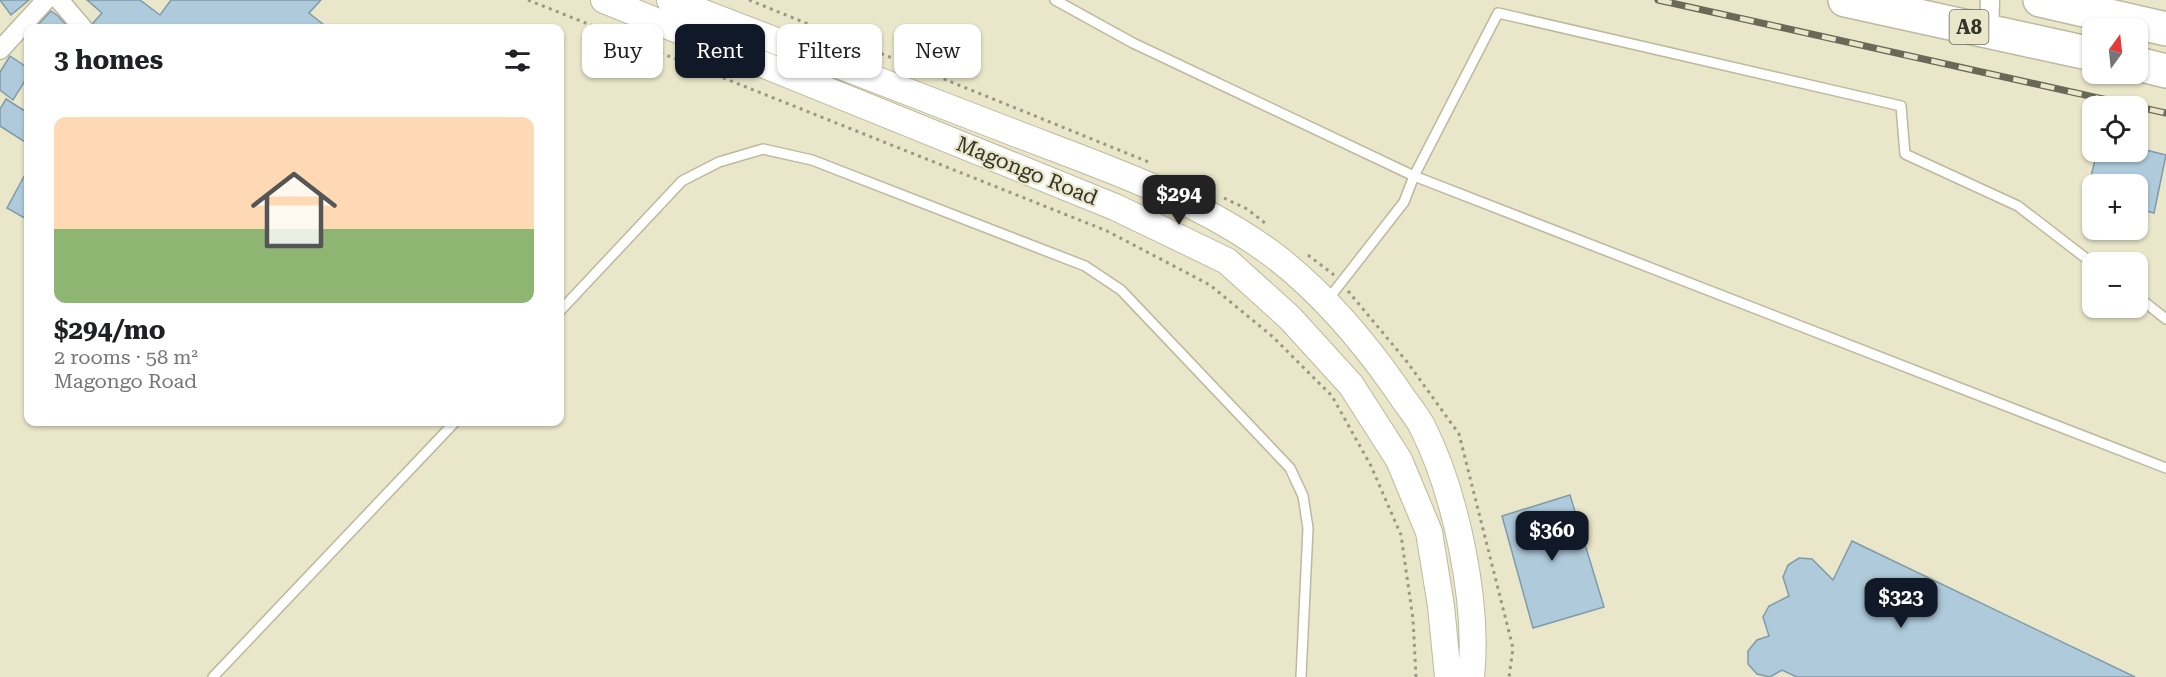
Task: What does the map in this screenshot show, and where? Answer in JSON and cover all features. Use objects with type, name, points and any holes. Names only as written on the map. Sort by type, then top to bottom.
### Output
[{"type":"highway","name":"A8","points":[[1845,0],[1990,16],[2082,50]]},
{"type":"highway","points":[[2040,0],[2166,29]]},
{"type":"highway","points":[[2148,66],[2166,71]]},
{"type":"main road","name":"Magongo Road","points":[[604,0],[1115,207],[1227,261],[1290,318],[1351,385],[1399,460],[1429,532],[1441,606],[1448,677]]},
{"type":"main road","name":"Magongo Road","points":[[670,0],[1126,176],[1209,216],[1271,253],[1326,302],[1359,337],[1421,424],[1444,478],[1467,580],[1473,662],[1471,677]]},
{"type":"main road","points":[[1115,207],[1126,176]]},
{"type":"street","points":[[0,50],[46,0]]},
{"type":"street","points":[[59,0],[80,24]]},
{"type":"lane","points":[[1054,0],[1132,43],[1414,176],[2166,468]]},
{"type":"lane","points":[[1326,302],[1404,202],[1414,176],[1498,14],[1901,106],[1905,154],[2018,206],[2082,255]]},
{"type":"lane","points":[[564,306],[682,181],[719,162],[763,149],[812,160],[1084,266],[1121,290],[1290,468],[1303,496],[1308,528],[1301,677]]},
{"type":"lane","points":[[2148,305],[2166,319]]},
{"type":"lane","points":[[213,677],[451,426]]},
{"type":"building","points":[[0,0],[29,0],[11,15]]},
{"type":"building","points":[[87,0],[140,0],[160,15],[171,0],[321,0],[309,13],[323,24],[93,24],[102,13]]},
{"type":"building","points":[[51,11],[65,24],[39,24]]},
{"type":"building","points":[[10,56],[24,65],[24,82],[13,100],[0,90],[0,72]]},
{"type":"building","points":[[6,99],[24,110],[24,141],[0,126],[0,109]]},
{"type":"building","points":[[2148,150],[2166,155],[2154,213],[2148,212],[2148,174],[2092,174],[2094,162],[2148,162]]},
{"type":"building","points":[[24,176],[24,218],[7,208]]},
{"type":"building","points":[[1570,495],[1604,607],[1533,628],[1502,516]]},
{"type":"building","points":[[1852,541],[2135,677],[1797,677],[1782,670],[1770,677],[1757,674],[1748,664],[1748,651],[1757,640],[1769,636],[1763,617],[1769,606],[1789,596],[1783,577],[1788,565],[1799,558],[1812,559],[1833,580]]},
{"type":"railway","points":[[1658,0],[2166,113]]}]
